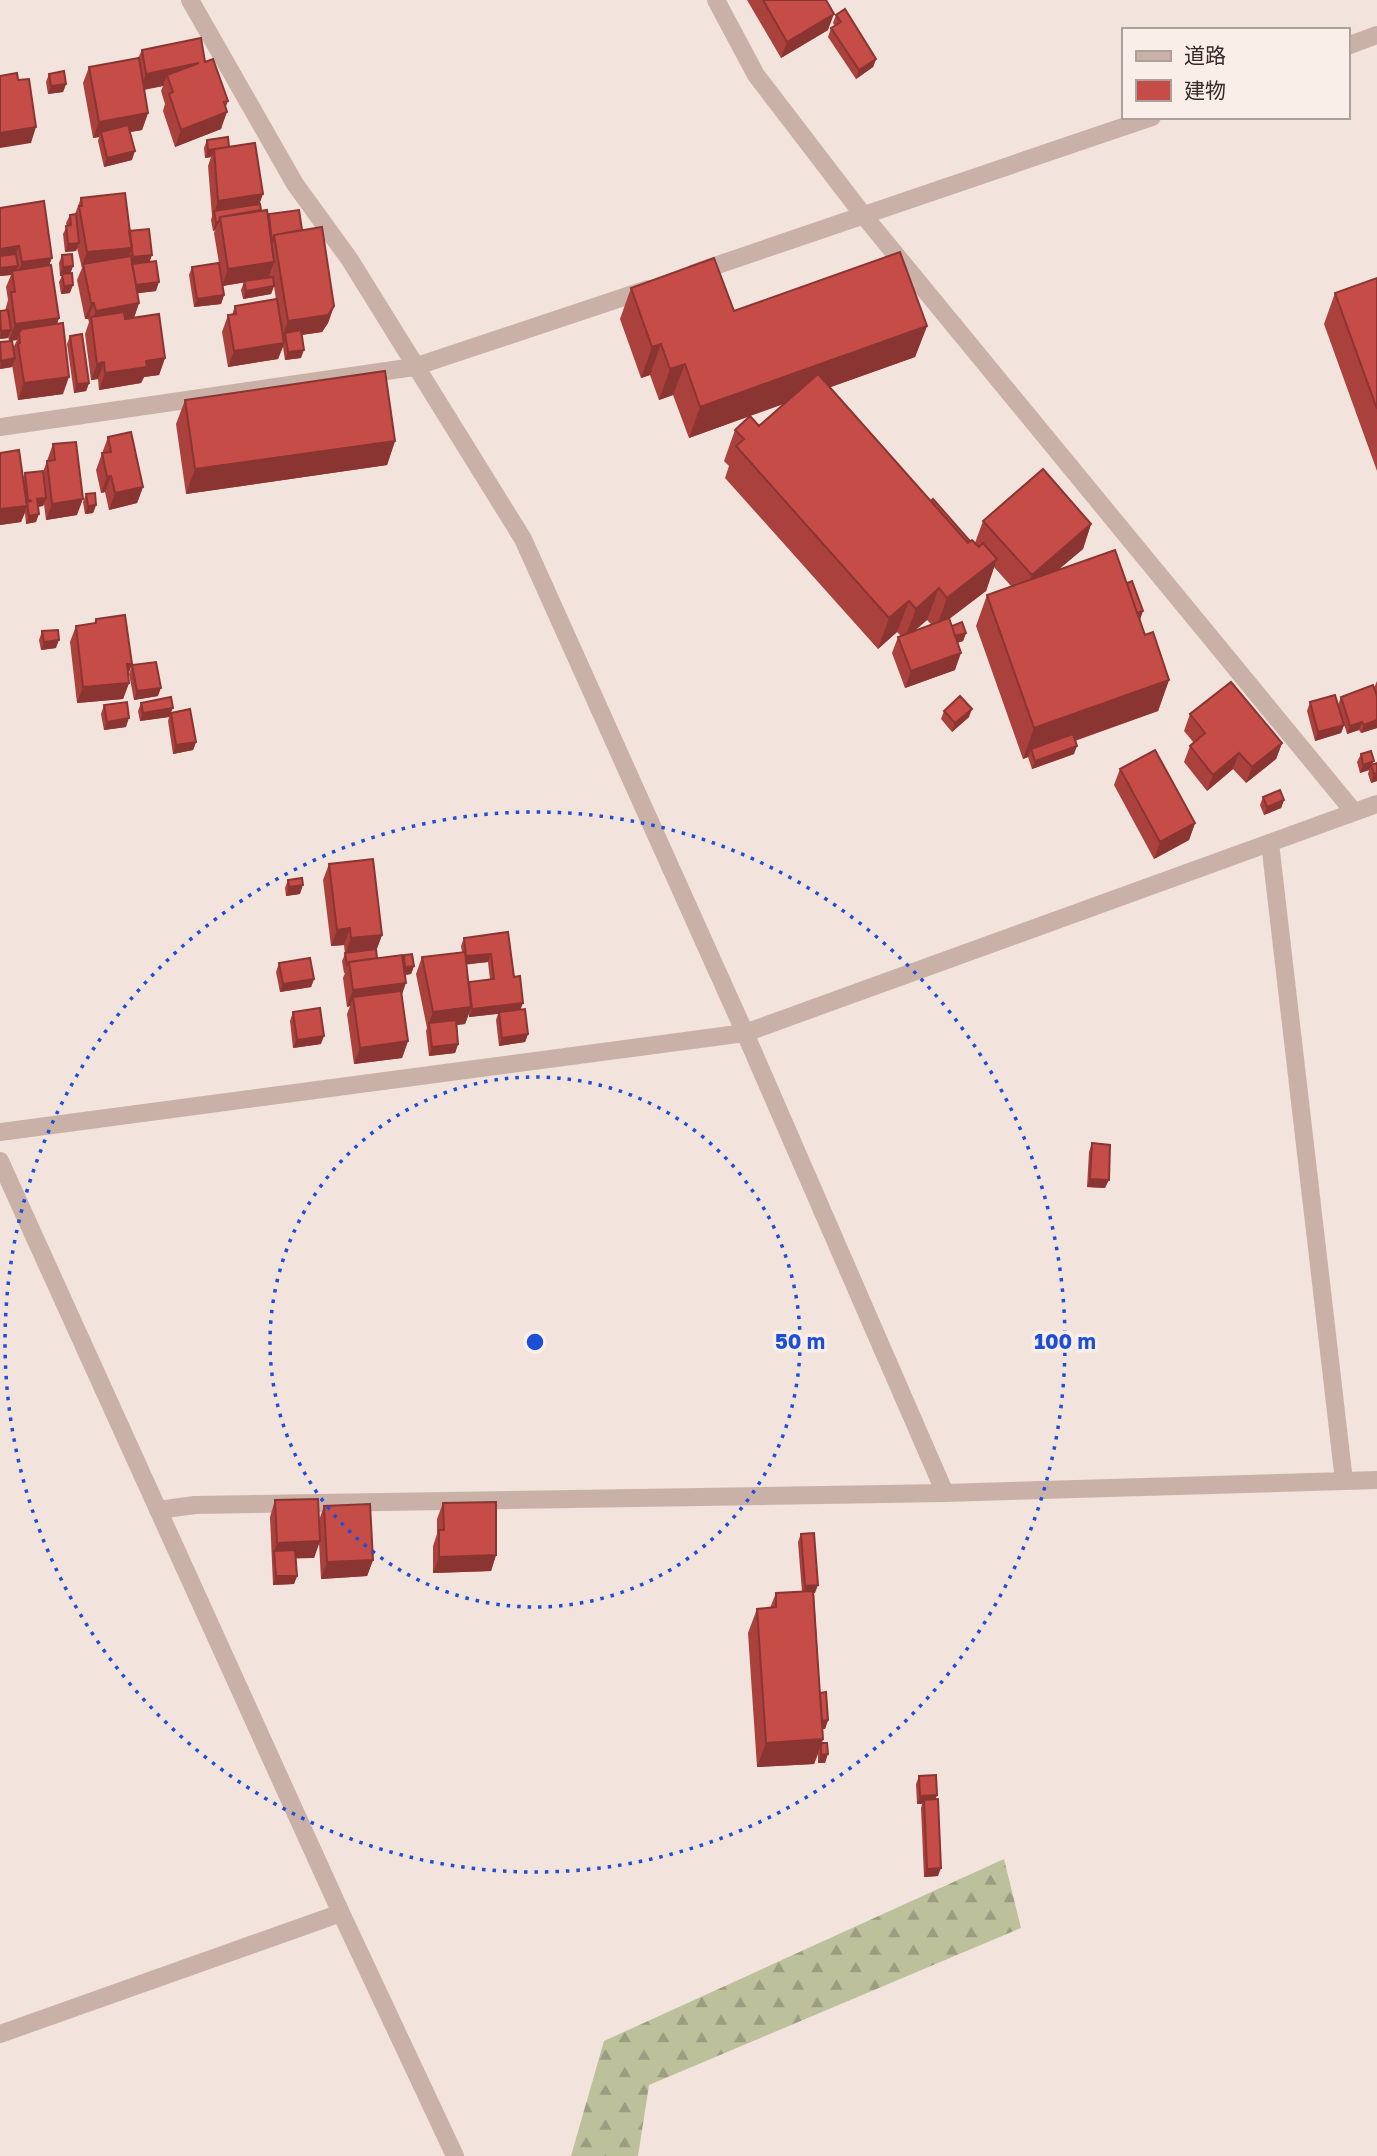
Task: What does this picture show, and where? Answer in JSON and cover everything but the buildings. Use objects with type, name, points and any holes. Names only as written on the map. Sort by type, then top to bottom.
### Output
[{"type":"street","points":[[190,0],[295,184],[350,260],[523,539],[745,1033],[944,1493]]},
{"type":"street","points":[[716,0],[756,75],[864,216],[1354,812]]},
{"type":"street","points":[[1349,45],[1377,35]]},
{"type":"street","points":[[0,427],[414,367],[1146,119]]},
{"type":"street","points":[[0,1132],[745,1033],[1377,804]]},
{"type":"street","points":[[1270,843],[1344,1481]]},
{"type":"street","points":[[0,1161],[341,1913],[455,2156]]},
{"type":"street","points":[[158,1510],[195,1505],[944,1493],[1377,1480]]},
{"type":"street","points":[[0,2034],[341,1913]]},
{"type":"green space","points":[[1004,1859],[1021,1928],[649,2085],[638,2156],[571,2156],[604,2041]]}]
